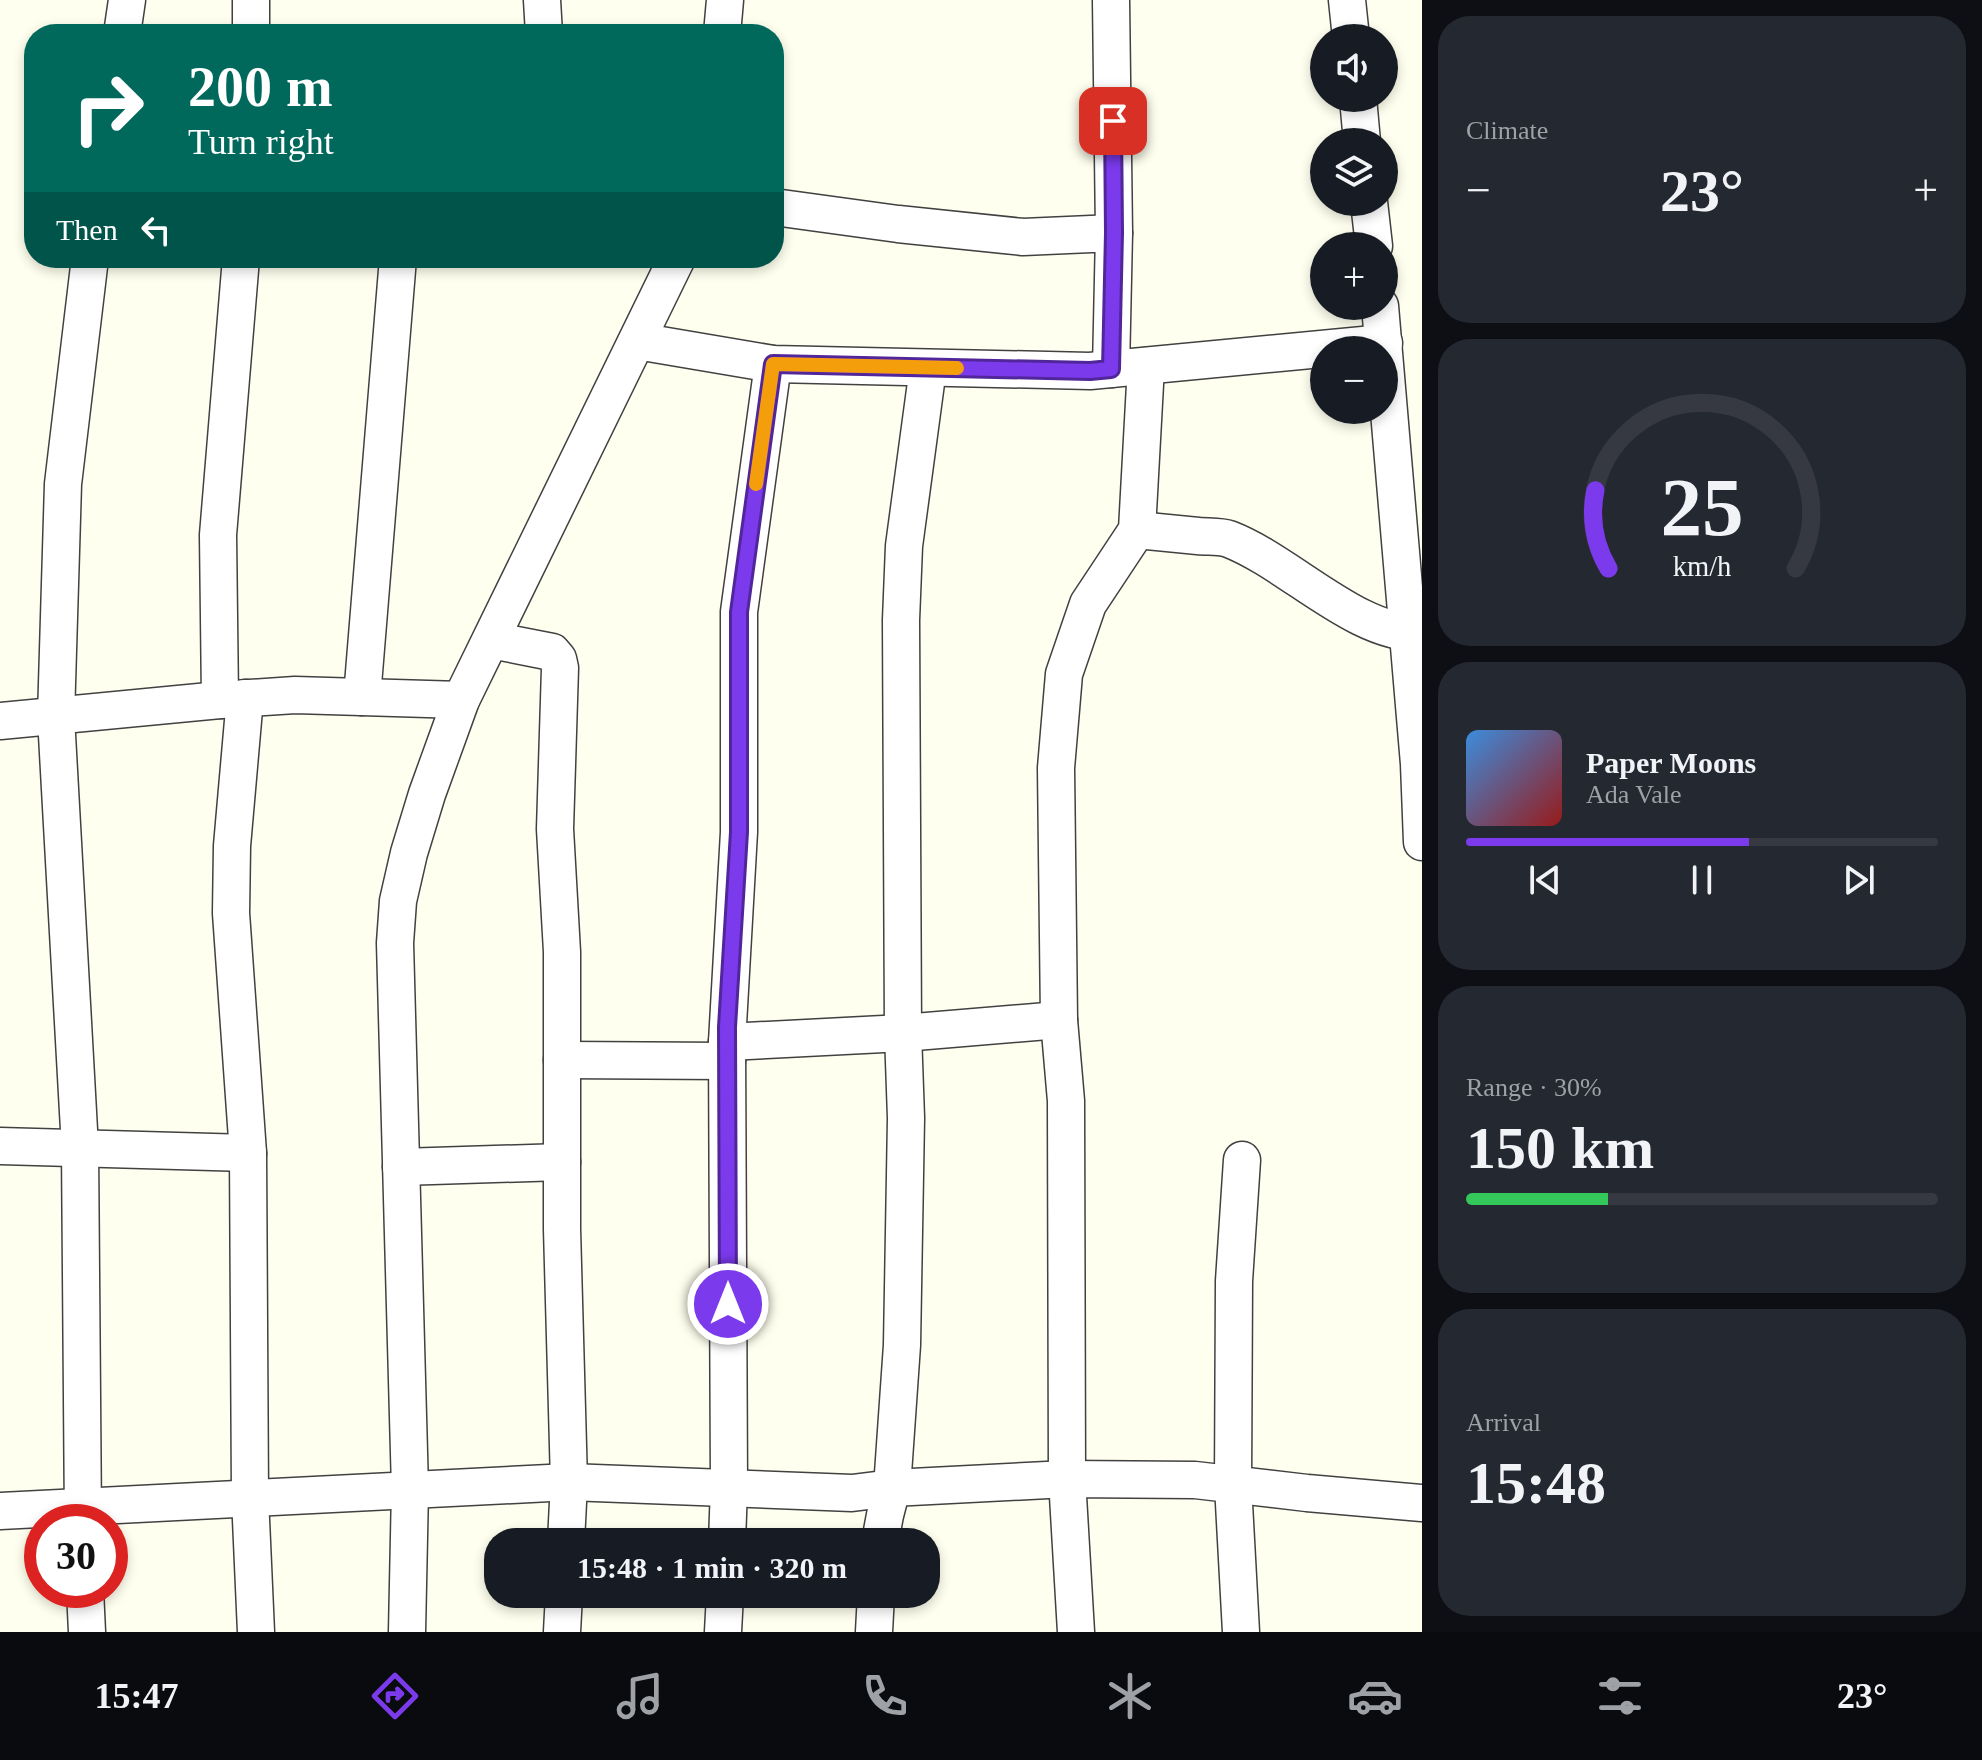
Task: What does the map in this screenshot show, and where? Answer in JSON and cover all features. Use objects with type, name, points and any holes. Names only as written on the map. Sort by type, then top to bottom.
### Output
[{"type":"street","points":[[123,24],[127,0]]},
{"type":"street","points":[[251,0],[251,24]]},
{"type":"street","points":[[542,0],[543,24]]},
{"type":"street","points":[[723,24],[725,0]]},
{"type":"street","points":[[1111,0],[1114,233],[1111,369]]},
{"type":"street","points":[[1347,0],[1350,24]]},
{"type":"street","points":[[784,208],[1023,237],[1114,233]]},
{"type":"street","points":[[82,1504],[80,1148],[56,717],[63,484],[89,268]]},
{"type":"street","points":[[240,268],[218,535],[232,699],[231,913],[248,1153],[250,1497],[256,1632]]},
{"type":"street","points":[[362,697],[397,268]]},
{"type":"street","points":[[407,1632],[410,1489],[395,943],[398,901],[413,839],[461,700],[672,268]]},
{"type":"street","points":[[637,341],[773,364],[1090,371],[1310,350]]},
{"type":"street","points":[[728,1528],[727,1052],[739,832],[739,612],[773,364]]},
{"type":"street","points":[[1076,1632],[1067,1479],[1066,1101],[1059,1020],[1056,768],[1064,674],[1088,604],[1137,530],[1146,366]]},
{"type":"street","points":[[883,1528],[892,1488],[902,1345],[906,1118],[903,1033],[903,561],[928,368]]},
{"type":"street","points":[[1393,424],[1415,633],[1422,842]]},
{"type":"street","points":[[1137,530],[1226,538],[1270,559],[1373,624],[1415,633]]},
{"type":"street","points":[[491,640],[552,652],[560,668],[555,829],[562,952],[562,1229],[569,1482],[567,1528]]},
{"type":"street","points":[[0,721],[295,695],[461,700]]},
{"type":"street","points":[[562,1060],[727,1052],[1059,1020]]},
{"type":"street","points":[[0,1146],[248,1153]]},
{"type":"street","points":[[1241,1632],[1233,1485],[1234,1281],[1242,1160]]},
{"type":"street","points":[[401,1167],[562,1162]]},
{"type":"street","points":[[128,1509],[250,1497],[569,1482],[852,1493],[1067,1479],[1195,1480],[1422,1504],[1422,1497]]},
{"type":"street","points":[[0,1511],[24,1512]]},
{"type":"street","points":[[86,1608],[87,1632]]},
{"type":"street","points":[[562,1632],[563,1608]]},
{"type":"street","points":[[723,1632],[724,1608]]},
{"type":"street","points":[[874,1632],[875,1608]]},
{"type":"slow traffic","points":[[756,484],[773,364],[957,368]]},
{"type":"route","points":[[728,1304],[727,1027],[739,832],[739,612],[773,364],[1111,369],[1113,121]]}]
